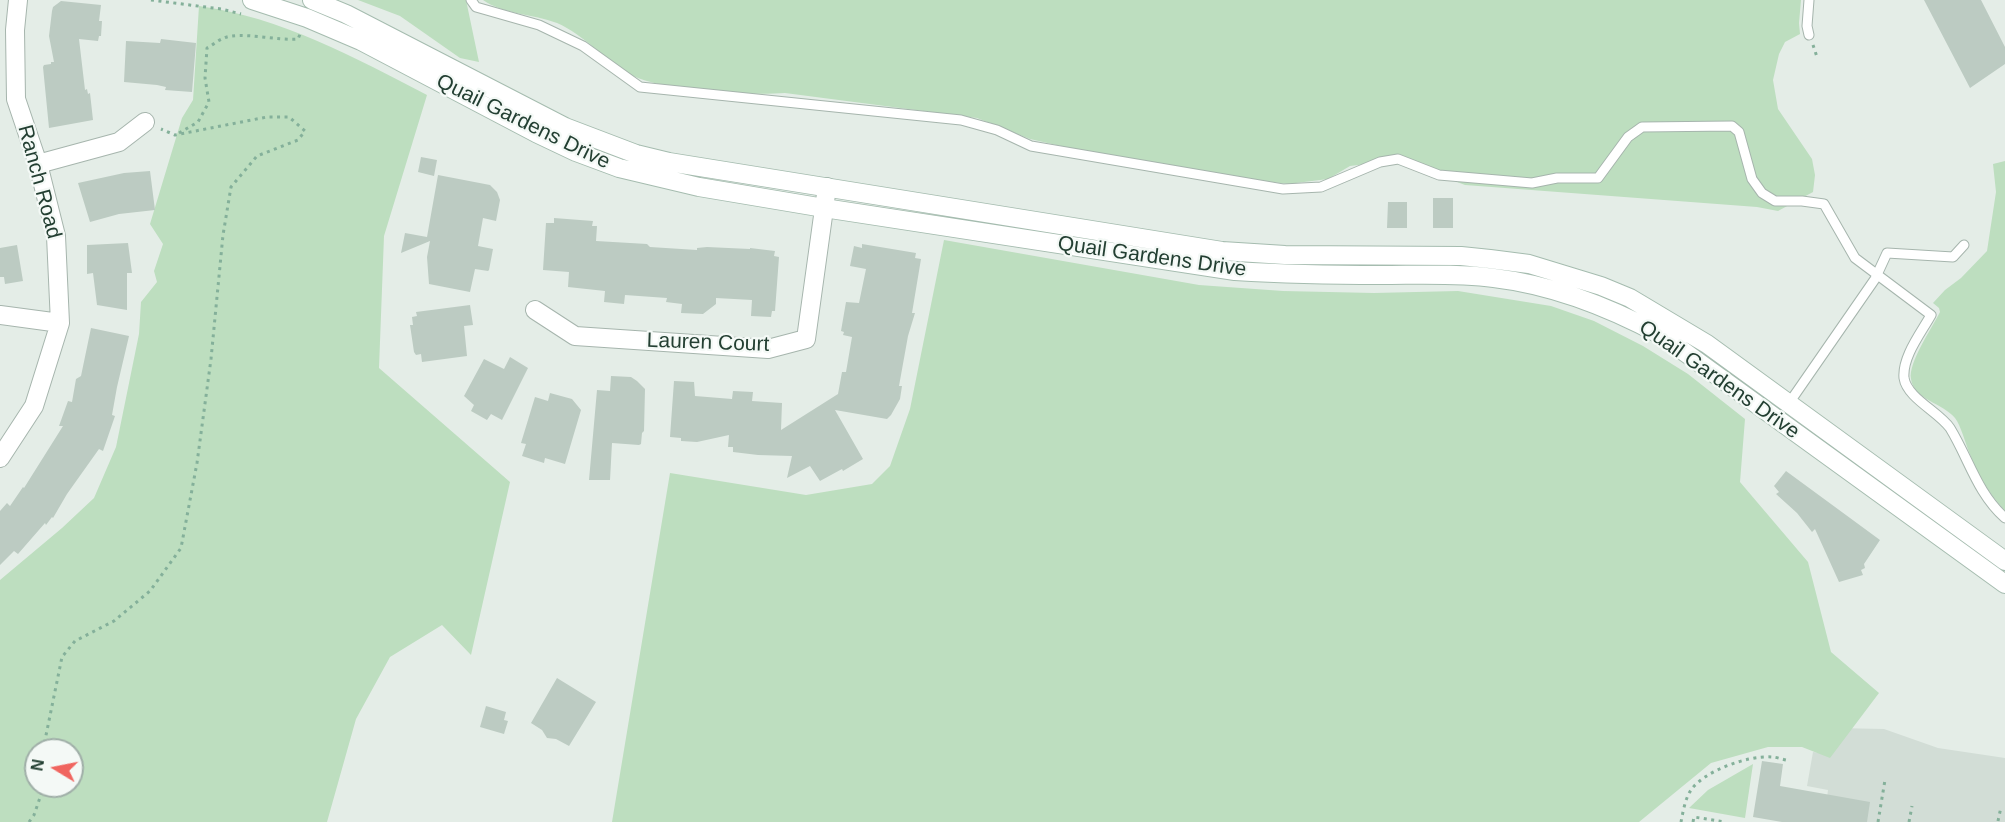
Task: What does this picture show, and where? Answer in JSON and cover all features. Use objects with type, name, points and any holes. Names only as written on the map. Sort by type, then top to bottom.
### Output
[{"type":"main road","name":"Ranch Road","points":[[0,458],[34,406],[60,323],[56,236],[38,164],[16,99],[15,30],[18,0]]},
{"type":"main road","name":"Quail Gardens Drive","points":[[252,0],[307,18],[361,41],[536,133],[586,156],[656,178],[824,208],[1235,271],[1286,274],[1456,275],[1526,283],[1567,293],[1635,321],[1661,335],[2005,584]]},
{"type":"main road","name":"Quail Gardens Drive","points":[[312,0],[346,14],[565,127],[605,144],[669,162],[1222,250],[1285,255],[1461,256],[1529,264],[1563,273],[1630,298],[1707,344],[1790,402],[2005,561]]},
{"type":"main road","points":[[38,164],[119,142],[145,122]]},
{"type":"main road","name":"Lauren Court","points":[[536,310],[575,336],[768,349],[806,339],[827,187]]},
{"type":"main road","points":[[0,315],[60,323]]},
{"type":"lane","points":[[471,0],[476,7],[539,25],[584,46],[640,87],[961,120],[997,130],[1031,146],[1282,189],[1321,187],[1380,162],[1398,159],[1439,175],[1532,183],[1557,178],[1598,178],[1628,137],[1642,127],[1732,126],[1739,132],[1752,179],[1762,193],[1775,201],[1808,201],[1824,204],[1855,258],[1931,315],[1908,357],[1904,378],[1908,389],[1949,427],[1983,494],[2005,518]]},
{"type":"lane","points":[[1809,0],[1807,26],[1809,35]]},
{"type":"lane","points":[[1777,420],[1877,275],[1887,254],[1953,257],[1964,245]]},
{"type":"path","points":[[45,738],[62,657],[75,641],[114,621],[150,591],[181,548],[197,463],[211,359],[223,236],[231,187],[257,156],[298,140],[305,131],[289,117],[267,117],[175,135],[198,122],[209,102],[205,78],[207,48],[226,36],[298,39],[303,27]]},
{"type":"path","points":[[1682,822],[1690,791],[1702,778],[1721,768],[1750,759],[1771,756],[1786,760]]},
{"type":"path","points":[[1878,822],[1884,780]]},
{"type":"path","points":[[29,822],[40,798]]},
{"type":"path","points":[[1909,822],[1912,806]]},
{"type":"path","points":[[1998,821],[2001,807]]},
{"type":"path","points":[[1694,822],[1694,817],[1725,822]]},
{"type":"shaded area","points":[[1836,728],[1884,729],[1938,748],[2005,758],[2005,822],[1824,822],[1828,790],[1807,786],[1813,752],[1830,754]]},
{"type":"green space","points":[[358,0],[466,0],[479,62],[460,58],[400,16]]},
{"type":"green space","points":[[483,0],[1801,0],[1800,34],[1785,42],[1779,54],[1773,80],[1778,109],[1812,159],[1815,175],[1813,192],[1778,211],[1757,207],[1465,185],[1399,160],[1350,166],[1328,179],[1288,184],[1153,167],[1030,139],[977,118],[785,93],[727,93],[659,84],[628,73],[576,34],[557,23],[509,11]]},
{"type":"green space","points":[[199,6],[229,11],[288,29],[345,53],[427,95],[384,236],[379,368],[510,482],[471,655],[442,625],[390,657],[356,719],[327,822],[0,822],[0,580],[94,498],[116,447],[139,334],[141,302],[157,282],[154,271],[163,244],[150,224],[182,118],[193,100]]},
{"type":"green space","points":[[2005,161],[2005,511],[1980,475],[1955,418],[1917,392],[1913,386],[1911,372],[1917,355],[1940,312],[1933,303],[1987,251],[1996,192],[1993,164]]},
{"type":"green space","points":[[944,240],[1199,285],[1283,291],[1374,293],[1458,291],[1551,306],[1594,321],[1643,346],[1688,374],[1745,419],[1740,482],[1808,562],[1831,652],[1879,693],[1830,758],[1802,747],[1768,747],[1711,763],[1639,822],[612,822],[670,473],[806,495],[872,484],[890,466],[910,409]]},
{"type":"green space","points":[[1753,764],[1745,818],[1689,808],[1708,790]]},
{"type":"building","points":[[1924,0],[1981,0],[2005,47],[2005,64],[1970,88]]},
{"type":"building","points":[[61,1],[101,5],[99,21],[102,21],[101,36],[98,41],[79,39],[85,90],[87,89],[88,94],[90,93],[93,120],[49,128],[43,67],[54,62],[49,36],[53,7]]},
{"type":"building","points":[[161,39],[196,43],[192,92],[165,90],[166,87],[157,85],[124,82],[126,41],[160,43]]},
{"type":"building","points":[[421,157],[437,160],[434,176],[418,172]]},
{"type":"building","points":[[150,171],[155,210],[119,214],[90,222],[78,183],[124,173]]},
{"type":"building","points":[[438,175],[490,185],[497,192],[500,200],[496,221],[483,218],[478,246],[493,249],[489,270],[475,269],[470,292],[429,284],[427,257],[430,241],[401,253],[405,233],[427,237]]},
{"type":"building","points":[[1433,198],[1453,198],[1453,228],[1433,228]]},
{"type":"building","points":[[1388,202],[1407,202],[1407,228],[1387,228]]},
{"type":"building","points":[[554,218],[593,221],[592,226],[597,226],[596,241],[697,250],[697,248],[707,247],[775,251],[774,256],[779,257],[775,311],[772,311],[771,317],[751,316],[752,300],[716,298],[716,304],[703,314],[681,313],[682,304],[666,302],[667,298],[625,295],[624,304],[604,302],[605,291],[568,287],[569,272],[543,270],[546,223],[554,223]]},
{"type":"building","points":[[128,243],[132,273],[127,273],[127,310],[97,305],[93,273],[87,274],[87,245]]},
{"type":"building","points":[[862,244],[916,253],[915,258],[921,259],[912,313],[915,313],[908,336],[899,386],[902,386],[900,399],[891,415],[887,419],[835,410],[863,459],[820,481],[810,466],[787,478],[792,456],[733,452],[733,447],[728,447],[729,435],[697,442],[681,441],[681,438],[670,437],[674,381],[694,382],[695,396],[732,399],[733,391],[753,392],[752,401],[782,403],[781,430],[838,394],[842,372],[846,372],[852,337],[843,335],[844,332],[841,331],[846,302],[859,303],[866,269],[850,266],[854,246],[862,248]]},
{"type":"building","points":[[17,245],[23,281],[5,284],[4,277],[0,277],[0,248]]},
{"type":"building","points":[[470,305],[473,325],[464,326],[467,356],[422,362],[421,354],[416,355],[414,352],[410,325],[413,325],[412,317],[417,316],[416,312]]},
{"type":"building","points":[[91,328],[129,336],[112,415],[115,416],[103,451],[99,449],[53,518],[46,525],[45,523],[18,554],[14,551],[0,565],[0,511],[7,503],[10,506],[24,488],[63,426],[59,426],[68,401],[72,402],[76,379],[81,376]]},
{"type":"building","points":[[510,357],[528,368],[502,420],[491,414],[487,420],[471,411],[474,405],[464,396],[484,359],[504,369]]},
{"type":"building","points":[[611,376],[631,377],[645,389],[644,431],[639,445],[612,443],[610,480],[589,480],[597,390],[610,391]]},
{"type":"building","points":[[550,393],[572,399],[581,410],[565,464],[545,458],[544,463],[522,456],[526,444],[521,443],[535,397],[548,401]]},
{"type":"building","points":[[1786,471],[1880,540],[1864,564],[1865,568],[1861,570],[1863,575],[1839,582],[1815,529],[1812,532],[1797,513],[1776,494],[1779,492],[1774,486]]},
{"type":"building","points":[[557,678],[596,702],[569,746],[556,739],[547,738],[542,730],[531,723]]},
{"type":"building","points":[[486,706],[506,712],[504,720],[508,721],[504,734],[480,727]]},
{"type":"building","points":[[1762,761],[1783,764],[1780,786],[1870,802],[1867,822],[1782,822],[1753,817]]}]
